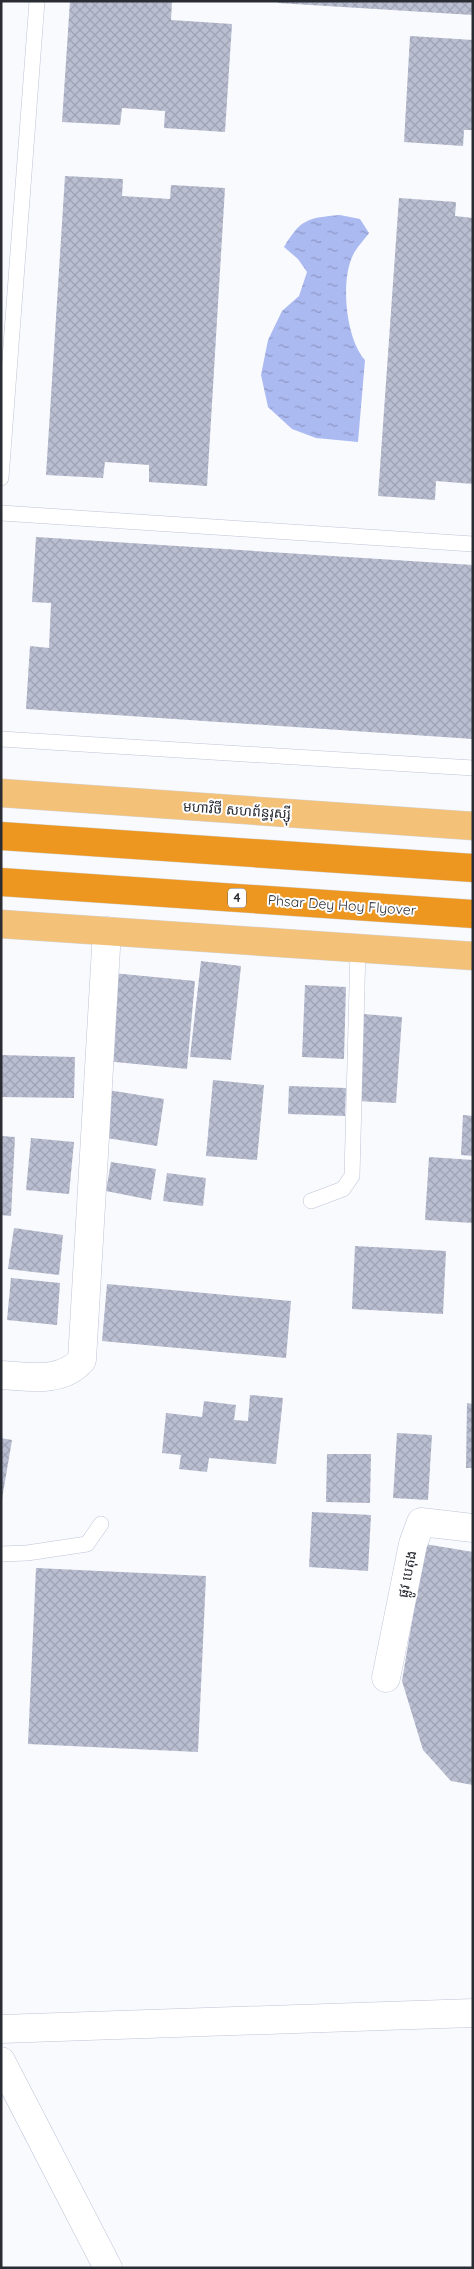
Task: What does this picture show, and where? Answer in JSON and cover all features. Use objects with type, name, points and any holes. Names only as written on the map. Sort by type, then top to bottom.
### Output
[{"type":"highway","points":[[1,836],[473,868]]},
{"type":"highway","name":"Phsar Dey Hoy Flyover","points":[[1,882],[473,914]]},
{"type":"main road","name":"មហាវិថី សហព័ន្ធរុស្ស៊ី","points":[[1,794],[473,826]]},
{"type":"main road","points":[[1,924],[473,956]]},
{"type":"street","points":[[1,1375],[30,1378],[62,1375],[74,1370],[82,1360],[107,931]]},
{"type":"street","name":"ផ្លូវ បេតុង","points":[[386,1678],[413,1544],[421,1522],[473,1528]]},
{"type":"street","points":[[1,2030],[473,2013]]},
{"type":"street","points":[[1,2061],[108,2268]]},
{"type":"lane","points":[[1,478],[37,1]]},
{"type":"lane","points":[[1,514],[473,544]]},
{"type":"lane","points":[[1,740],[473,768]]},
{"type":"lane","points":[[311,1201],[343,1189],[352,1176],[358,948]]},
{"type":"lane","points":[[1,1554],[27,1553],[87,1544],[101,1524]]},
{"type":"water","points":[[340,215],[360,219],[369,233],[353,255],[349,266],[346,294],[349,324],[353,338],[358,351],[365,360],[358,442],[316,438],[292,429],[268,407],[261,375],[268,340],[282,311],[299,296],[307,272],[298,259],[284,247],[300,225],[320,217]]},
{"type":"building","points":[[70,1],[172,1],[171,20],[232,24],[225,132],[164,128],[165,111],[122,108],[120,125],[62,122]]},
{"type":"building","points":[[278,1],[473,1],[473,15],[278,3]]},
{"type":"building","points":[[410,36],[473,40],[473,130],[464,130],[463,146],[404,142]]},
{"type":"building","points":[[65,176],[123,179],[122,196],[170,199],[171,185],[225,188],[207,486],[149,482],[149,465],[105,462],[103,478],[46,475]]},
{"type":"building","points":[[399,198],[456,202],[455,216],[473,218],[473,484],[436,481],[435,500],[378,496]]},
{"type":"building","points":[[36,537],[473,565],[473,739],[26,709],[30,646],[49,648],[51,603],[32,602]]},
{"type":"building","points":[[201,961],[241,966],[231,1060],[190,1057]]},
{"type":"building","points":[[113,973],[195,981],[187,1069],[105,1061]]},
{"type":"building","points":[[305,985],[346,987],[344,1059],[302,1057]]},
{"type":"building","points":[[363,1014],[402,1017],[396,1103],[357,1101]]},
{"type":"building","points":[[1,1055],[75,1057],[74,1098],[1,1097]]},
{"type":"building","points":[[213,1080],[264,1085],[257,1160],[206,1156]]},
{"type":"building","points":[[289,1086],[346,1088],[345,1116],[288,1114]]},
{"type":"building","points":[[108,1090],[164,1099],[157,1146],[100,1137]]},
{"type":"building","points":[[463,1115],[473,1116],[473,1156],[461,1155]]},
{"type":"building","points":[[1,1136],[15,1137],[11,1216],[1,1215]]},
{"type":"building","points":[[31,1138],[74,1142],[69,1194],[26,1190]]},
{"type":"building","points":[[429,1157],[473,1160],[473,1223],[425,1220]]},
{"type":"building","points":[[111,1162],[156,1169],[151,1200],[106,1191]]},
{"type":"building","points":[[167,1173],[206,1178],[203,1206],[163,1201]]},
{"type":"building","points":[[14,1228],[63,1235],[59,1275],[8,1269]]},
{"type":"building","points":[[355,1246],[446,1251],[443,1314],[352,1309]]},
{"type":"building","points":[[11,1278],[60,1283],[57,1325],[7,1320]]},
{"type":"building","points":[[107,1284],[291,1301],[286,1358],[102,1341]]},
{"type":"building","points":[[250,1395],[283,1398],[276,1464],[209,1458],[207,1472],[179,1469],[181,1455],[162,1453],[166,1413],[202,1417],[204,1401],[236,1405],[234,1420],[248,1421]]},
{"type":"building","points":[[467,1403],[473,1404],[473,1468],[466,1468]]},
{"type":"building","points":[[397,1433],[432,1435],[428,1500],[393,1498]]},
{"type":"building","points":[[1,1438],[12,1440],[2,1499],[1,1499]]},
{"type":"building","points":[[327,1454],[371,1454],[370,1503],[326,1502]]},
{"type":"building","points":[[312,1512],[371,1515],[368,1571],[309,1567]]},
{"type":"building","points":[[425,1544],[473,1552],[473,1785],[451,1781],[423,1750],[402,1681]]},
{"type":"building","points":[[36,1568],[206,1576],[198,1752],[28,1744]]}]
